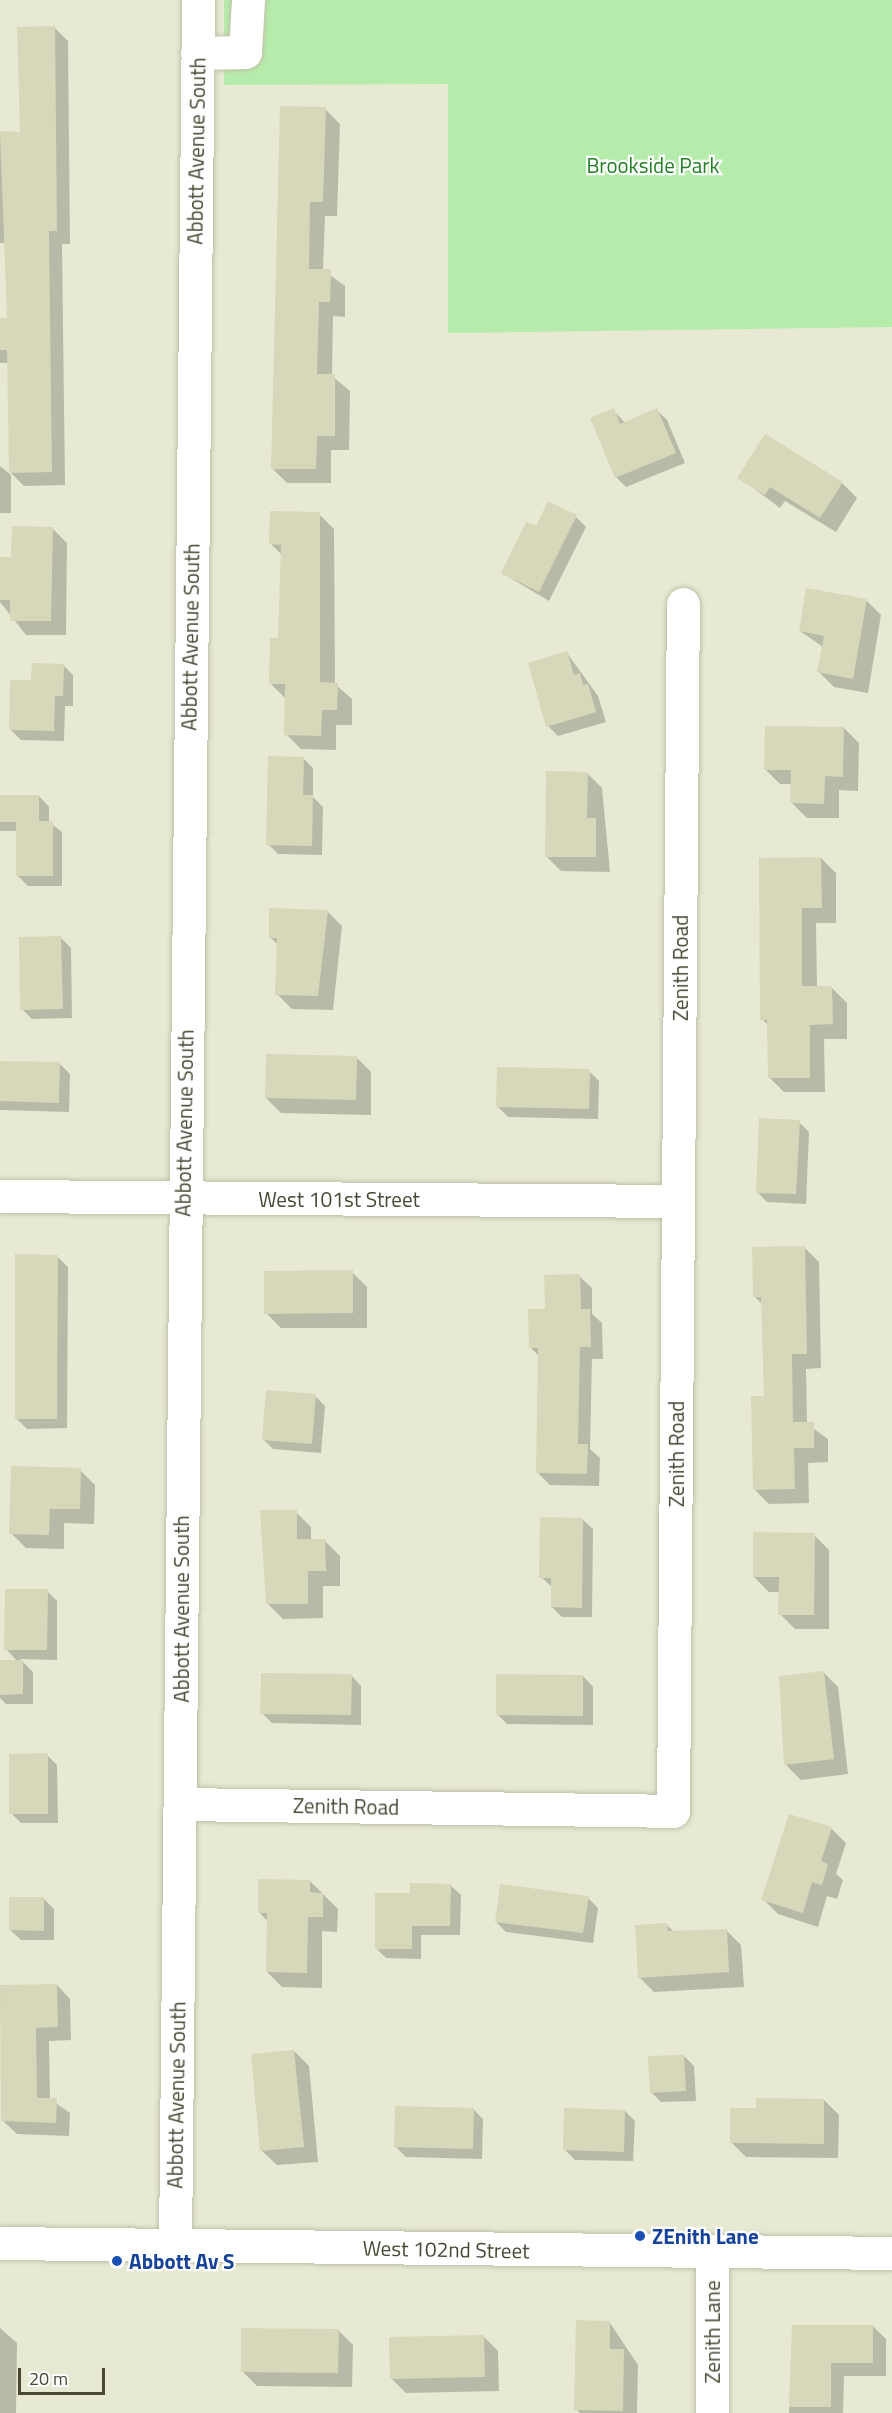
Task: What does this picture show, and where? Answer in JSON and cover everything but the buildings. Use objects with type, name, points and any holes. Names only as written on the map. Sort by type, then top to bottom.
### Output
[{"type":"street","name":"Abbott Avenue South","points":[[175,2246],[183,1198],[198,0]]},
{"type":"street","points":[[197,53],[246,52],[248,0]]},
{"type":"street","name":"Zenith Road","points":[[180,1804],[673,1811],[683,604]]},
{"type":"street","name":"West 101st Street","points":[[0,1196],[678,1201]]},
{"type":"street","name":"West 102nd Street","points":[[0,2243],[892,2253]]},
{"type":"street","name":"Zenith Lane","points":[[712,2252],[712,2413]]},
{"type":"shaded area","points":[[0,0],[892,0],[892,2413],[0,2413]]},
{"type":"green space","name":"Brookside Park","points":[[224,0],[892,0],[892,327],[448,333],[448,84],[224,85]]},
{"type":"place","name":"ZEnith Lane","points":[[640,2236]]},
{"type":"place","name":"Abbott Av S","points":[[117,2261]]}]
